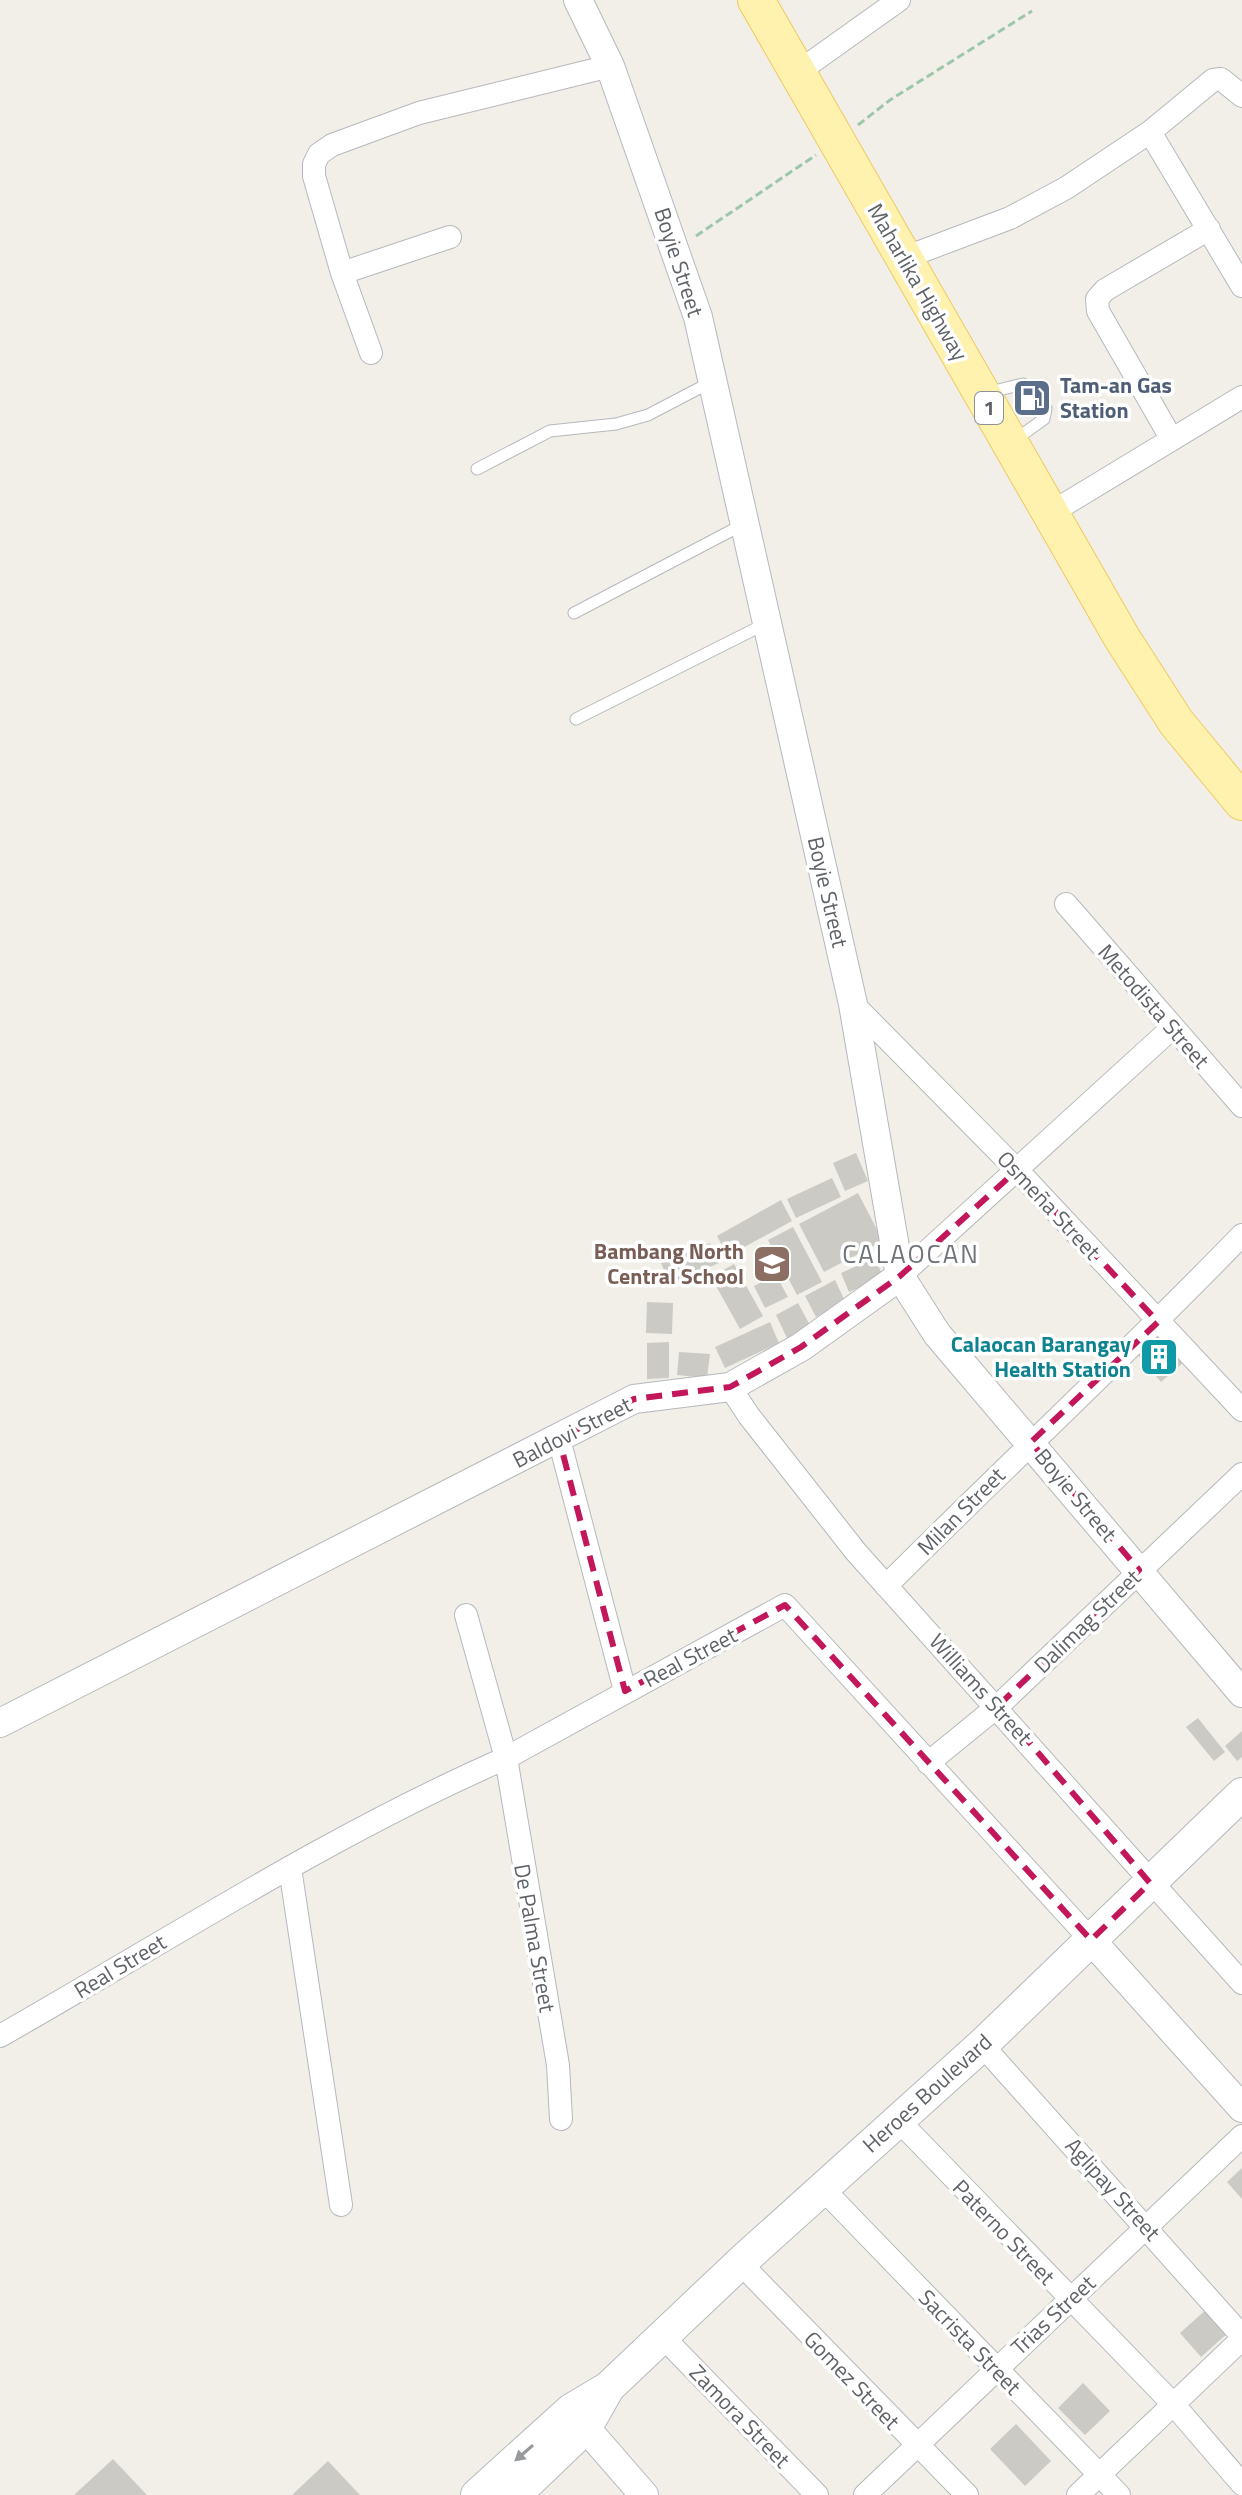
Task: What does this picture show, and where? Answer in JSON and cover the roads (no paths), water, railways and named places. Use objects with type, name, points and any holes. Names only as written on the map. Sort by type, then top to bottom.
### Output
[{"type":"main road","name":"Maharlika Highway","points":[[756,0],[1122,638],[1176,722],[1242,802]]},
{"type":"main road","name":"Heroes Boulevard","points":[[515,2495],[608,2388],[740,2263],[982,2045],[1242,1794]]},
{"type":"main road","name":"Heroes Boulevard","points":[[477,2495],[578,2419]]},
{"type":"street","name":"Boyie Street","points":[[577,0],[610,66],[698,317],[853,1004],[900,1276],[937,1334],[1242,1693]]},
{"type":"street","points":[[798,72],[899,0]]},
{"type":"street","points":[[371,353],[342,273],[314,176],[314,164],[319,154],[332,145],[419,113],[610,66]]},
{"type":"street","points":[[904,258],[1010,218],[1066,188],[1150,132],[1217,79],[1230,84],[1242,96]]},
{"type":"street","points":[[1150,132],[1242,286]]},
{"type":"street","points":[[1171,438],[1098,311],[1097,299],[1105,290],[1209,229]]},
{"type":"street","points":[[342,273],[450,237]]},
{"type":"street","points":[[1049,514],[1171,438],[1239,405]]},
{"type":"street","name":"Metodista Street","points":[[1066,904],[1242,1106]]},
{"type":"street","name":"Osmeña Street","points":[[853,1004],[1017,1170],[1242,1410]]},
{"type":"street","name":"Baldovi Street","points":[[0,1723],[634,1399],[730,1387],[801,1347],[900,1276],[1172,1028]]},
{"type":"street","name":"Milan Street","points":[[886,1586],[1158,1322],[1242,1235]]},
{"type":"street","name":"Williams Street","points":[[730,1387],[749,1416],[886,1586],[998,1706],[1150,1883],[1242,1983]]},
{"type":"street","points":[[559,1439],[625,1691]]},
{"type":"street","name":"Dalimag Street","points":[[928,1763],[998,1706],[1242,1474]]},
{"type":"street","name":"Real Street","points":[[0,2036],[290,1868],[461,1778],[506,1758],[785,1605],[1240,2101]]},
{"type":"street","name":"De Palma Street","points":[[466,1615],[506,1758],[558,2065],[561,2119]]},
{"type":"street","points":[[290,1868],[341,2205]]},
{"type":"street","name":"Aglipay Street","points":[[982,2045],[1149,2227],[1242,2337]]},
{"type":"street","name":"Paterno Street","points":[[898,2120],[1068,2300],[1174,2405],[1242,2484]]},
{"type":"street","name":"Trias Street","points":[[865,2495],[1242,2136]]},
{"type":"street","name":"Sacrista Street","points":[[822,2188],[1119,2495]]},
{"type":"street","name":"Gomez Street","points":[[740,2263],[915,2446],[967,2495]]},
{"type":"street","name":"Zamora Street","points":[[663,2337],[817,2495]]},
{"type":"street","points":[[1078,2495],[1242,2337]]},
{"type":"street","points":[[578,2419],[644,2495]]},
{"type":"lane","points":[[477,469],[550,431],[616,424],[648,415],[713,381]]},
{"type":"lane","points":[[982,394],[1023,384],[1046,409],[1044,419],[1009,444]]},
{"type":"lane","points":[[574,613],[746,523]]},
{"type":"lane","points":[[576,719],[769,623]]},
{"type":"place","name":"Tam-an Gas Station","points":[[1032,398]]},
{"type":"place","name":"Bambang North Central School","points":[[772,1264]]},
{"type":"place","name":"Calaocan Barangay Health Station","points":[[1159,1357]]},
{"type":"district","name":"CALAOCAN","points":[[911,1254]]}]
